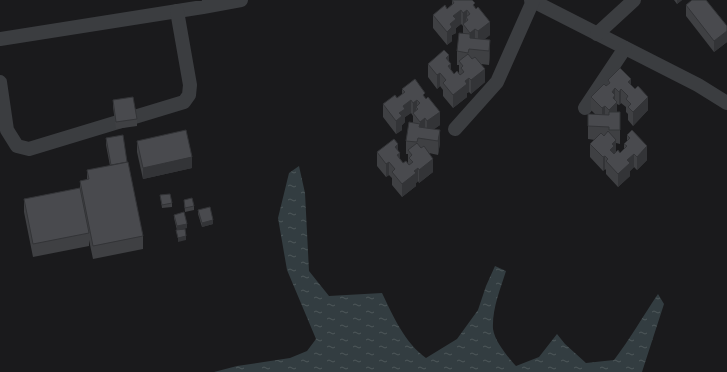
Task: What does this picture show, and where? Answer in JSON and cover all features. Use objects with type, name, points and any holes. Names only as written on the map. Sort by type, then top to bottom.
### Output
[{"type":"street","points":[[0,39],[241,0]]},
{"type":"street","points":[[597,34],[634,0]]},
{"type":"street","points":[[455,129],[497,82],[532,1],[698,85],[727,103]]},
{"type":"street","points":[[0,82],[7,130],[17,146],[29,149],[184,102],[189,94],[190,85],[177,11]]},
{"type":"street","points":[[585,108],[625,48]]},
{"type":"water","points":[[299,166],[305,193],[309,271],[329,296],[382,293],[395,320],[406,337],[426,358],[457,339],[478,310],[495,266],[506,271],[495,307],[493,322],[494,334],[499,344],[516,366],[539,357],[557,334],[565,344],[586,363],[614,360],[658,294],[664,304],[642,372],[214,372],[237,366],[290,358],[307,351],[316,339],[287,270],[278,218],[289,173]]},
{"type":"building","points":[[452,0],[472,0],[475,3],[473,5],[476,9],[478,7],[490,22],[478,31],[475,29],[470,33],[463,24],[468,20],[466,17],[470,14],[467,10],[463,13],[461,10],[453,16],[456,19],[450,24],[452,27],[447,32],[433,15],[445,5],[447,9],[454,3]]},
{"type":"building","points":[[692,0],[706,0],[727,26],[727,31],[714,41],[686,5]]},
{"type":"building","points":[[459,33],[470,34],[470,38],[490,40],[489,51],[469,49],[468,53],[457,51]]},
{"type":"building","points":[[444,50],[449,55],[446,58],[451,64],[448,66],[454,74],[457,71],[460,75],[464,72],[461,68],[463,66],[459,61],[468,54],[472,59],[475,57],[485,69],[471,80],[469,78],[465,81],[467,84],[453,95],[443,83],[446,80],[440,73],[437,75],[428,64]]},
{"type":"building","points":[[620,68],[631,79],[628,82],[635,89],[638,86],[648,97],[633,112],[628,107],[631,104],[626,99],[628,96],[621,89],[619,92],[615,88],[612,92],[615,95],[613,98],[617,102],[609,110],[605,106],[602,108],[591,97],[604,84],[606,86],[610,83],[608,80]]},
{"type":"building","points":[[415,79],[425,93],[423,95],[426,99],[428,97],[440,112],[427,121],[425,118],[420,122],[413,113],[418,109],[416,107],[420,103],[417,100],[413,103],[411,100],[403,106],[405,109],[399,113],[402,116],[396,121],[383,104],[395,95],[397,98],[405,92],[402,89]]},
{"type":"building","points":[[133,97],[137,119],[116,122],[113,100]]},
{"type":"building","points":[[609,112],[620,112],[620,130],[609,130],[609,127],[588,126],[588,114],[609,115]]},
{"type":"building","points":[[409,122],[420,124],[419,127],[440,130],[438,141],[418,138],[417,142],[406,141]]},
{"type":"building","points":[[186,130],[192,157],[143,168],[137,141]]},
{"type":"building","points":[[632,130],[647,146],[637,157],[634,154],[627,160],[630,163],[618,174],[606,161],[608,159],[605,156],[603,157],[590,144],[601,133],[604,136],[608,131],[616,140],[612,144],[614,146],[610,150],[614,154],[618,150],[620,153],[627,146],[624,144],[630,138],[627,135]]},
{"type":"building","points":[[123,135],[127,162],[111,165],[106,138]]},
{"type":"building","points":[[394,139],[398,144],[395,147],[400,153],[397,155],[403,163],[406,161],[409,165],[413,162],[409,158],[412,155],[408,150],[417,143],[421,148],[424,146],[433,159],[419,170],[418,168],[414,171],[416,173],[402,184],[392,172],[395,169],[389,162],[386,164],[377,152]]},
{"type":"building","points":[[128,162],[143,236],[93,246],[80,181],[89,179],[87,170]]},
{"type":"building","points":[[80,188],[89,233],[33,244],[24,199]]},
{"type":"building","points":[[170,194],[172,203],[162,205],[160,195]]},
{"type":"building","points":[[192,198],[194,206],[185,208],[184,200]]},
{"type":"building","points":[[210,207],[213,220],[202,223],[198,210]]},
{"type":"building","points":[[184,212],[187,224],[177,226],[174,215]]},
{"type":"building","points":[[185,229],[186,236],[178,238],[176,230]]}]
